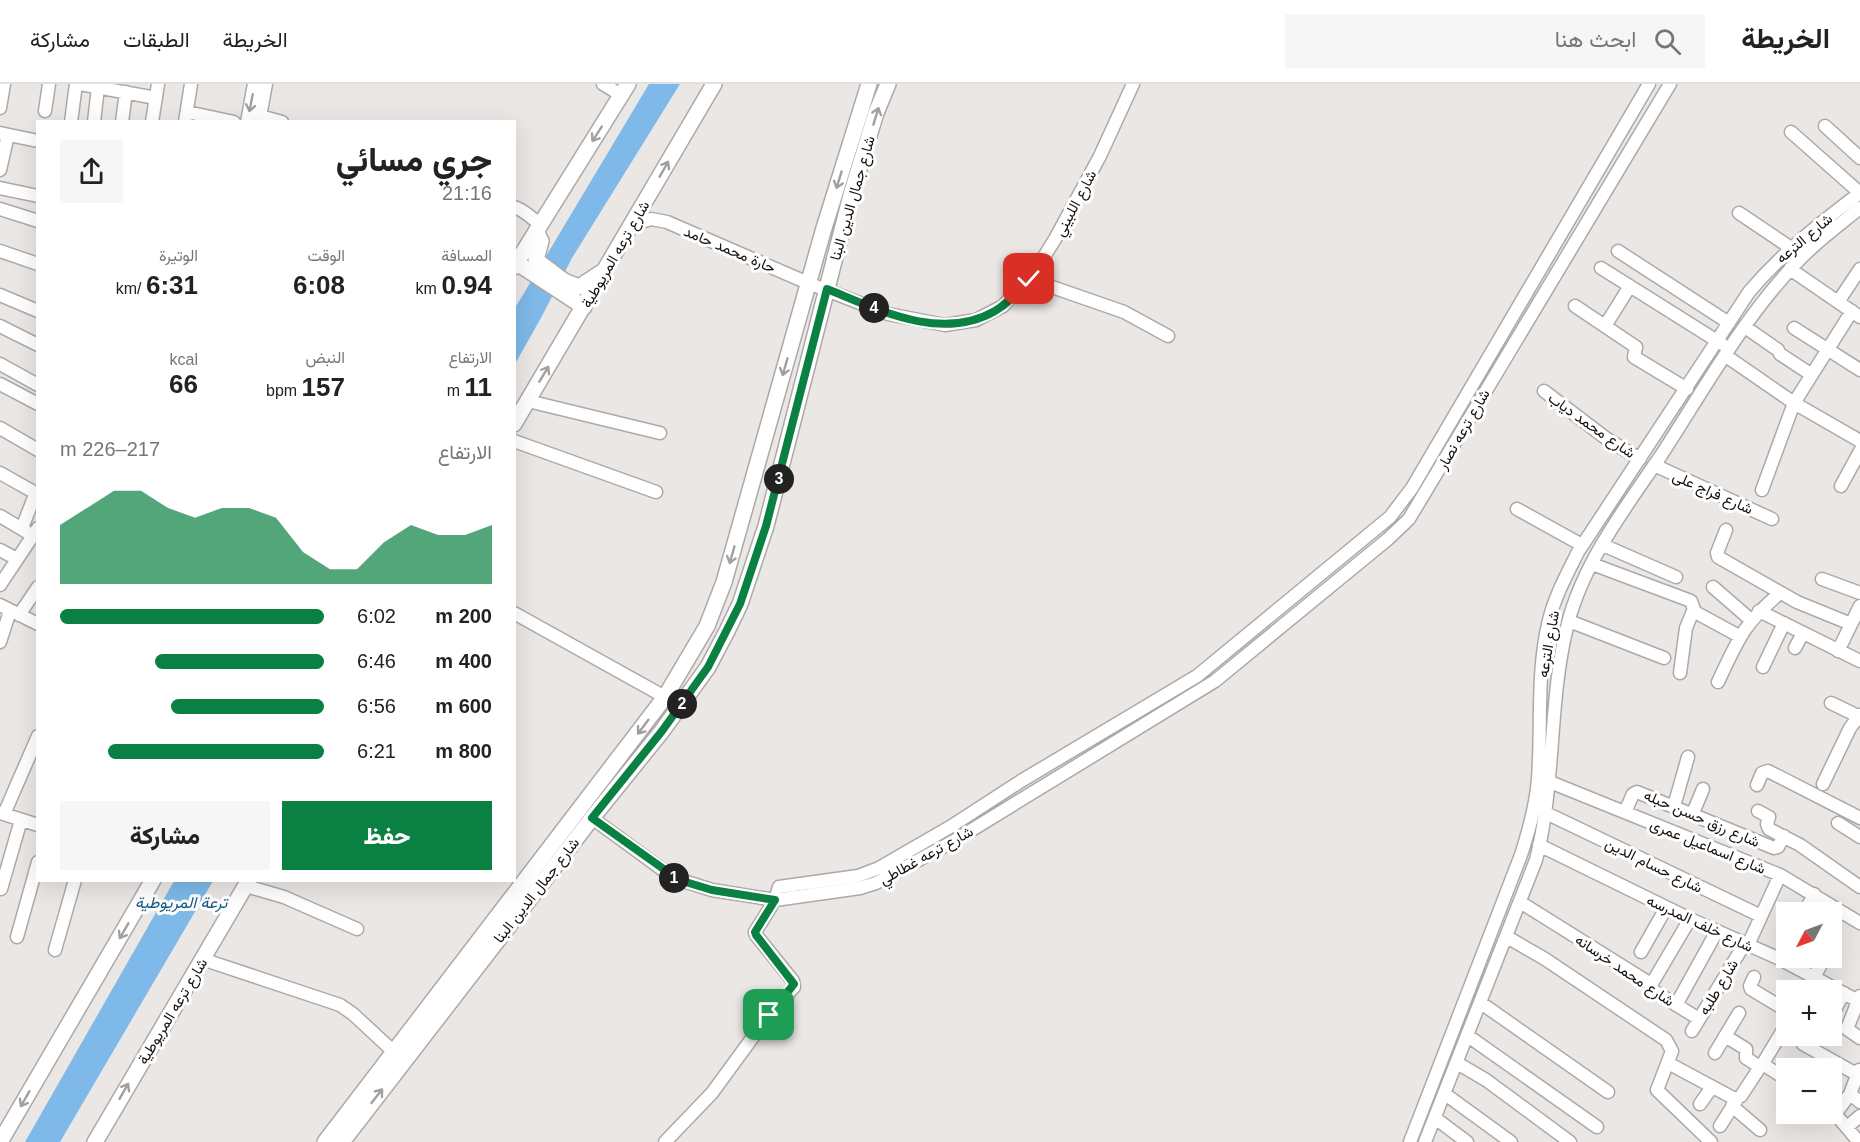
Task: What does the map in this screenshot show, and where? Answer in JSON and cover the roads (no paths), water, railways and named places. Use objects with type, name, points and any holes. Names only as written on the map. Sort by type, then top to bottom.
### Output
[{"type":"main road","name":"شارع ترعه المريوطية","points":[[516,421],[578,303],[605,271],[714,84]]},
{"type":"main road","name":"شارع جمال الدين البنا","points":[[325,1142],[666,697],[707,627],[724,582],[808,283],[869,84]]},
{"type":"main road","name":"شارع جمال الدين البنا","points":[[342,1142],[662,731],[708,667],[740,604],[766,526],[851,195],[876,113],[888,84]]},
{"type":"main road","points":[[516,262],[625,90]]},
{"type":"main road","points":[[535,269],[541,241],[538,228]]},
{"type":"main road","points":[[516,264],[535,269],[579,287],[595,274],[605,271]]},
{"type":"main road","points":[[535,269],[578,303]]},
{"type":"main road","points":[[0,1142],[152,882]]},
{"type":"main road","name":"شارع ترعه المريوطية","points":[[95,1142],[247,883]]},
{"type":"street","points":[[45,111],[49,84]]},
{"type":"street","points":[[71,120],[78,84],[156,98]]},
{"type":"street","points":[[152,120],[158,84]]},
{"type":"street","points":[[191,84],[186,117],[215,120]]},
{"type":"street","points":[[247,120],[254,84]]},
{"type":"street","points":[[259,119],[266,84]]},
{"type":"street","points":[[603,84],[625,90]]},
{"type":"street","name":"شارع اللبيني","points":[[827,289],[888,314],[945,325],[976,320],[995,311],[1029,279],[1056,239],[1133,84]]},
{"type":"street","name":"شارع ترعه نصار","points":[[1170,693],[1210,666],[1371,535],[1406,498],[1648,84]]},
{"type":"street","name":"شارع ترعه نصار","points":[[1178,705],[1230,671],[1409,519],[1670,84]]},
{"type":"street","points":[[94,120],[98,87]]},
{"type":"street","points":[[0,108],[2,89]]},
{"type":"street","points":[[122,120],[126,92]]},
{"type":"street","points":[[1825,126],[1860,158]]},
{"type":"street","points":[[1791,132],[1860,193]]},
{"type":"street","points":[[0,170],[4,134],[36,141]]},
{"type":"street","points":[[0,188],[36,196]]},
{"type":"street","name":"شارع الترعه","points":[[1410,1142],[1529,829],[1538,778],[1539,696],[1549,620],[1559,591],[1582,545],[1749,292],[1768,269],[1791,248],[1860,193]]},
{"type":"street","points":[[516,208],[521,209],[538,228]]},
{"type":"street","points":[[0,209],[36,220]]},
{"type":"street","points":[[1739,213],[1791,248]]},
{"type":"street","name":"شارع الترعه","points":[[1425,1142],[1507,937],[1539,845],[1550,782],[1560,660],[1569,621],[1592,564],[1745,327],[1790,269],[1818,242],[1858,213]]},
{"type":"street","name":"حارة محمد حامد","points":[[631,225],[651,219],[667,222],[808,283],[827,289]]},
{"type":"street","points":[[0,251],[36,263]]},
{"type":"street","points":[[1618,251],[1729,323]]},
{"type":"street","points":[[1601,268],[1717,341],[1728,353],[1794,403],[1860,441]]},
{"type":"street","points":[[1762,490],[1794,403],[1828,349],[1856,314],[1790,269]]},
{"type":"street","points":[[1839,302],[1860,269]]},
{"type":"street","points":[[1029,279],[1130,315],[1168,336]]},
{"type":"street","points":[[1605,326],[1630,286]]},
{"type":"street","points":[[0,295],[36,310]]},
{"type":"street","points":[[1575,306],[1636,346],[1634,357],[1687,389]]},
{"type":"street","points":[[0,326],[36,344]]},
{"type":"street","points":[[1745,327],[1812,375]]},
{"type":"street","points":[[1794,328],[1860,370]]},
{"type":"street","points":[[0,364],[36,384]]},
{"type":"street","points":[[0,384],[36,403]]},
{"type":"street","name":"شارع محمد دياب","points":[[1544,391],[1607,439],[1640,459]]},
{"type":"street","points":[[528,401],[660,433]]},
{"type":"street","points":[[0,428],[36,449]]},
{"type":"street","points":[[516,442],[656,492]]},
{"type":"street","points":[[1841,486],[1860,451]]},
{"type":"street","name":"شارع فراج على","points":[[1654,465],[1772,519]]},
{"type":"street","points":[[0,472],[35,495],[22,528]]},
{"type":"street","points":[[1517,509],[1582,545]]},
{"type":"street","points":[[0,516],[35,532],[0,585]]},
{"type":"street","points":[[1726,530],[1717,555],[1780,593],[1851,624]]},
{"type":"street","points":[[1603,545],[1676,577]]},
{"type":"street","points":[[0,550],[17,560]]},
{"type":"street","points":[[1592,564],[1691,601],[1693,611],[1686,628],[1680,673]]},
{"type":"street","points":[[1821,579],[1860,593]]},
{"type":"street","points":[[1713,587],[1755,616],[1784,623],[1860,661]]},
{"type":"street","points":[[0,642],[10,610],[36,589]]},
{"type":"street","points":[[1718,682],[1739,636],[1755,616],[1780,593]]},
{"type":"street","points":[[1838,651],[1860,606]]},
{"type":"street","points":[[10,610],[36,623]]},
{"type":"street","points":[[1693,611],[1739,636]]},
{"type":"street","points":[[516,614],[666,697]]},
{"type":"street","points":[[1569,621],[1664,658]]},
{"type":"street","points":[[1265,622],[1274,634]]},
{"type":"street","points":[[1763,667],[1784,623]]},
{"type":"street","points":[[1795,648],[1803,633]]},
{"type":"street","name":"شارع ترعه غطاطي","points":[[776,895],[779,887],[841,880],[879,868],[1170,693]]},
{"type":"street","points":[[1823,784],[1850,728],[1860,716],[1831,703]]},
{"type":"street","name":"شارع ترعه غطاطي","points":[[592,818],[679,880],[712,890],[776,895],[860,888],[891,877],[1178,705]]},
{"type":"street","points":[[36,740],[2,813],[36,824]]},
{"type":"street","points":[[1674,806],[1688,757]]},
{"type":"street","points":[[1757,785],[1762,773],[1768,771],[1860,818]]},
{"type":"street","name":"شارع اسماعيل عمرى","points":[[1550,782],[1780,875],[1860,923]]},
{"type":"street","points":[[1693,813],[1703,789]]},
{"type":"street","name":"شارع رزق حسن حبله","points":[[1625,812],[1633,794],[1638,792],[1774,848],[1778,847],[1784,836]]},
{"type":"street","points":[[1758,811],[1769,817],[1767,824],[1769,829],[1820,858],[1860,887]]},
{"type":"street","name":"شارع حسام الدين","points":[[1546,813],[1761,916]]},
{"type":"street","points":[[1,889],[21,820]]},
{"type":"street","points":[[1838,823],[1860,837]]},
{"type":"street","name":"شارع خلف المدرسه","points":[[1539,845],[1666,908],[1776,958]]},
{"type":"street","points":[[17,937],[36,869]]},
{"type":"street","name":"شارع طلبه","points":[[1692,1031],[1746,944],[1780,875]]},
{"type":"street","points":[[55,950],[74,882]]},
{"type":"street","points":[[247,883],[321,911],[357,929]]},
{"type":"street","points":[[1810,902],[1814,894]]},
{"type":"street","points":[[665,1142],[712,1093],[769,1015],[794,987],[793,981],[755,932],[776,895]]},
{"type":"street","name":"شارع محمد خرسانه","points":[[1520,902],[1651,985],[1651,989],[1699,1019]]},
{"type":"street","points":[[1641,952],[1666,908]]},
{"type":"street","points":[[1651,985],[1690,919]]},
{"type":"street","points":[[1676,1005],[1716,931]]},
{"type":"street","points":[[1507,937],[1545,959],[1666,1040],[1672,1051],[1657,1090],[1711,1142]]},
{"type":"street","points":[[202,959],[340,1005],[394,1052]]},
{"type":"street","name":"شارع خلف المدرسه","points":[[1796,968],[1860,999]]},
{"type":"street","points":[[1813,980],[1819,968]]},
{"type":"street","points":[[1754,977],[1751,989],[1776,1004]]},
{"type":"street","points":[[1842,997],[1844,993]]},
{"type":"street","points":[[1860,999],[1847,1029],[1860,1038]]},
{"type":"street","points":[[1481,1003],[1608,1092]]},
{"type":"street","points":[[1715,1053],[1739,1013]]},
{"type":"street","points":[[1468,1036],[1597,1126]]},
{"type":"street","points":[[1725,1036],[1746,1049],[1746,1058],[1776,1074]]},
{"type":"street","points":[[1720,1126],[1776,1041]]},
{"type":"street","points":[[1806,1046],[1858,1077],[1850,1094],[1842,1102]]},
{"type":"street","points":[[1457,1063],[1486,1080],[1570,1142]]},
{"type":"street","points":[[1668,1063],[1735,1102],[1760,1130]]},
{"type":"street","points":[[1700,1104],[1712,1087]]},
{"type":"street","points":[[1445,1094],[1511,1142]]},
{"type":"street","points":[[1850,1094],[1860,1102]]},
{"type":"street","points":[[1847,1127],[1860,1116]]},
{"type":"street","points":[[1435,1118],[1467,1142]]},
{"type":"street","points":[[1842,1121],[1859,1142]]},
{"type":"water","points":[[649,84],[680,84],[572,258],[516,362],[516,306]]},
{"type":"water","name":"ترعة المريوطية","points":[[173,882],[212,882],[60,1142],[25,1142]]}]
